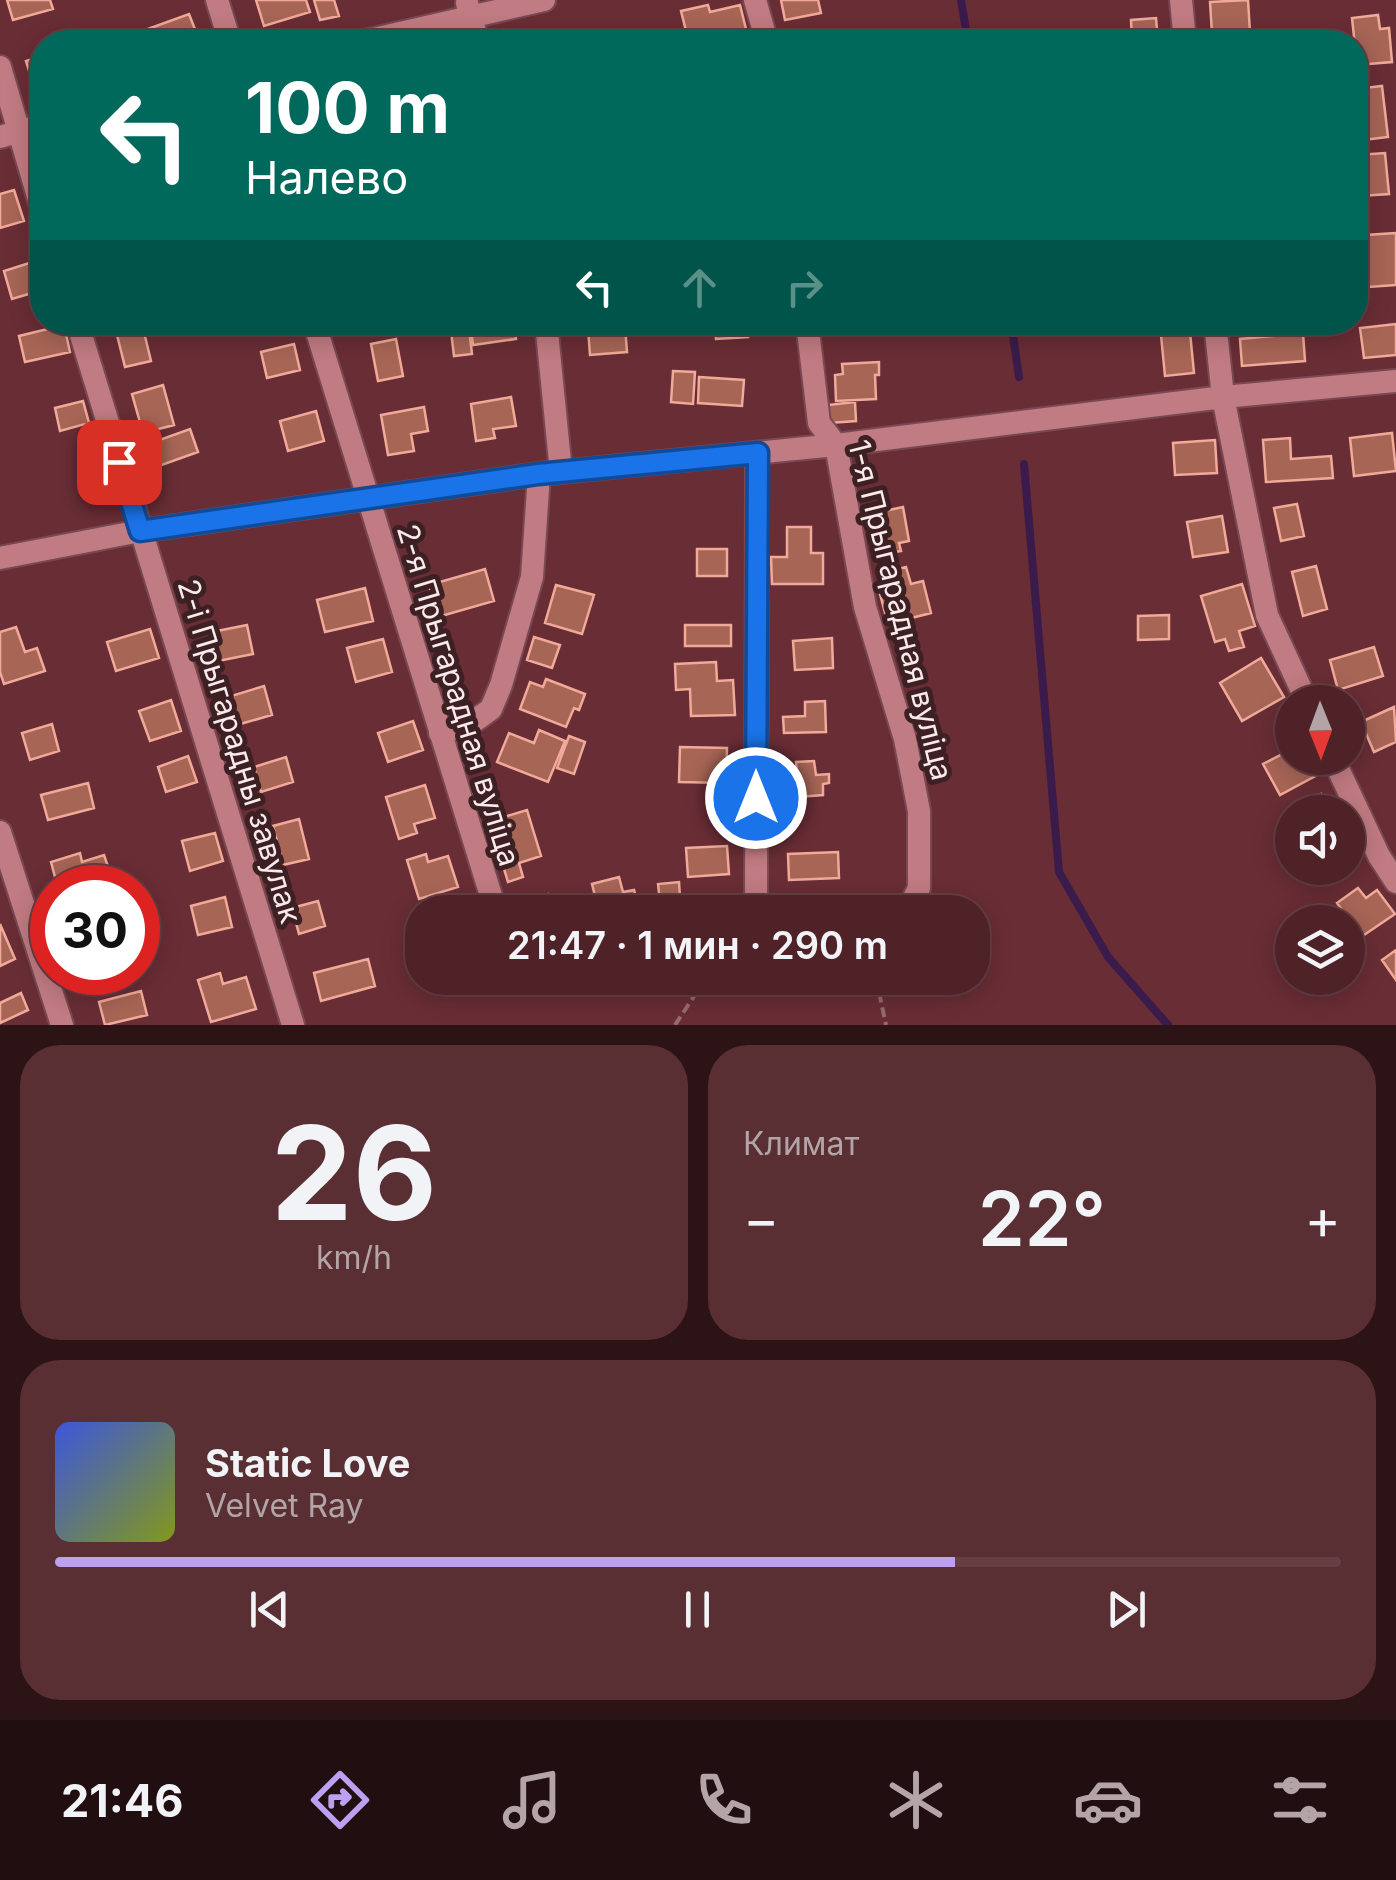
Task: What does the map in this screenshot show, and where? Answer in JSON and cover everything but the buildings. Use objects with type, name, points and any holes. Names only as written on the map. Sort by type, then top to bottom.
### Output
[{"type":"street","points":[[217,0],[226,30]]},
{"type":"street","points":[[398,30],[468,7],[544,0]]},
{"type":"street","points":[[755,0],[764,30]]},
{"type":"street","points":[[1181,0],[1185,30]]},
{"type":"street","points":[[0,67],[9,134],[30,182]]},
{"type":"street","name":"2-і Прыгарадны завулак","points":[[81,335],[293,1025]]},
{"type":"street","name":"2-я Прыгарадная вуліца","points":[[318,335],[491,895]]},
{"type":"street","points":[[440,733],[473,722],[491,709],[532,577],[550,473],[546,335]]},
{"type":"street","name":"1-я Прыгарадная вуліца","points":[[808,335],[818,423],[836,446],[865,607],[905,739],[919,812],[919,888],[916,895]]},
{"type":"street","points":[[1216,335],[1223,397],[1267,615],[1299,685]]},
{"type":"street","points":[[0,558],[140,531],[550,473],[836,446],[1223,397],[1396,381]]},
{"type":"street","points":[[756,895],[758,453]]},
{"type":"street","points":[[1340,775],[1379,856],[1396,882]]},
{"type":"street","points":[[0,832],[62,1025]]},
{"type":"path","points":[[675,1025],[695,995]]},
{"type":"path","points":[[880,995],[886,1025]]},
{"type":"waterway","points":[[961,0],[966,30]]},
{"type":"waterway","points":[[1013,335],[1019,377]]},
{"type":"waterway","points":[[1024,464],[1059,872],[1108,957],[1168,1025]]},
{"type":"route","points":[[119,462],[140,531],[538,474],[758,453],[756,798]]}]
